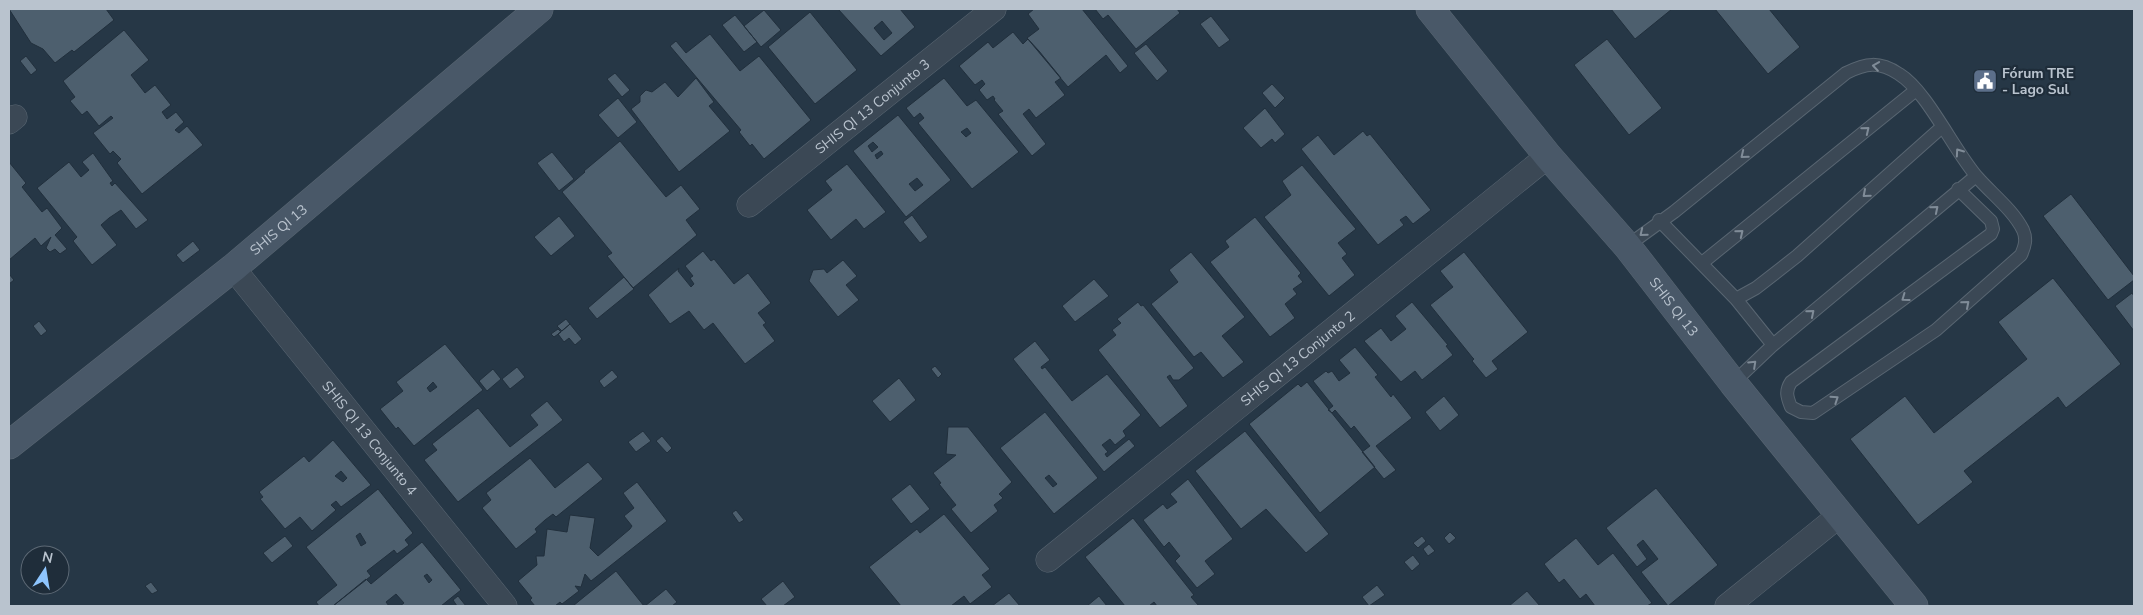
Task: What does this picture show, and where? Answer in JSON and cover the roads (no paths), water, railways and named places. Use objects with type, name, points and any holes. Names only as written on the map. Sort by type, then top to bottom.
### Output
[{"type":"street","name":"SHIS QI 13","points":[[10,443],[234,268],[539,9]]},
{"type":"street","name":"SHIS QI 13 Conjunto 3","points":[[749,205],[994,9]]},
{"type":"street","name":"SHIS QI 13","points":[[1430,9],[1548,156],[1627,246],[1732,383],[1914,606]]},
{"type":"street","name":"SHIS QI 13 Conjunto 2","points":[[1048,560],[1548,156]]},
{"type":"street","name":"SHIS QI 13 Conjunto 4","points":[[234,268],[504,606]]},
{"type":"street","points":[[1727,606],[1840,516]]},
{"type":"lane","points":[[1627,246],[1659,220],[1674,212],[1846,73],[1863,64],[1882,66],[1900,74],[1916,90],[1976,176],[2016,218],[2026,240],[2022,255],[1936,330],[1813,412],[1801,412],[1791,407],[1787,398],[1787,388],[1791,382],[1991,234],[1993,229],[1991,221],[1958,189]]},
{"type":"lane","points":[[1702,263],[1916,90]]},
{"type":"lane","points":[[1736,300],[1756,288],[1797,256],[1942,128]]},
{"type":"lane","points":[[1732,383],[1773,345],[1958,189],[1976,176]]},
{"type":"lane","points":[[1659,220],[1736,300],[1773,345]]},
{"type":"place","name":"Fórum TRE - Lago Sul","points":[[1985,81]]}]
